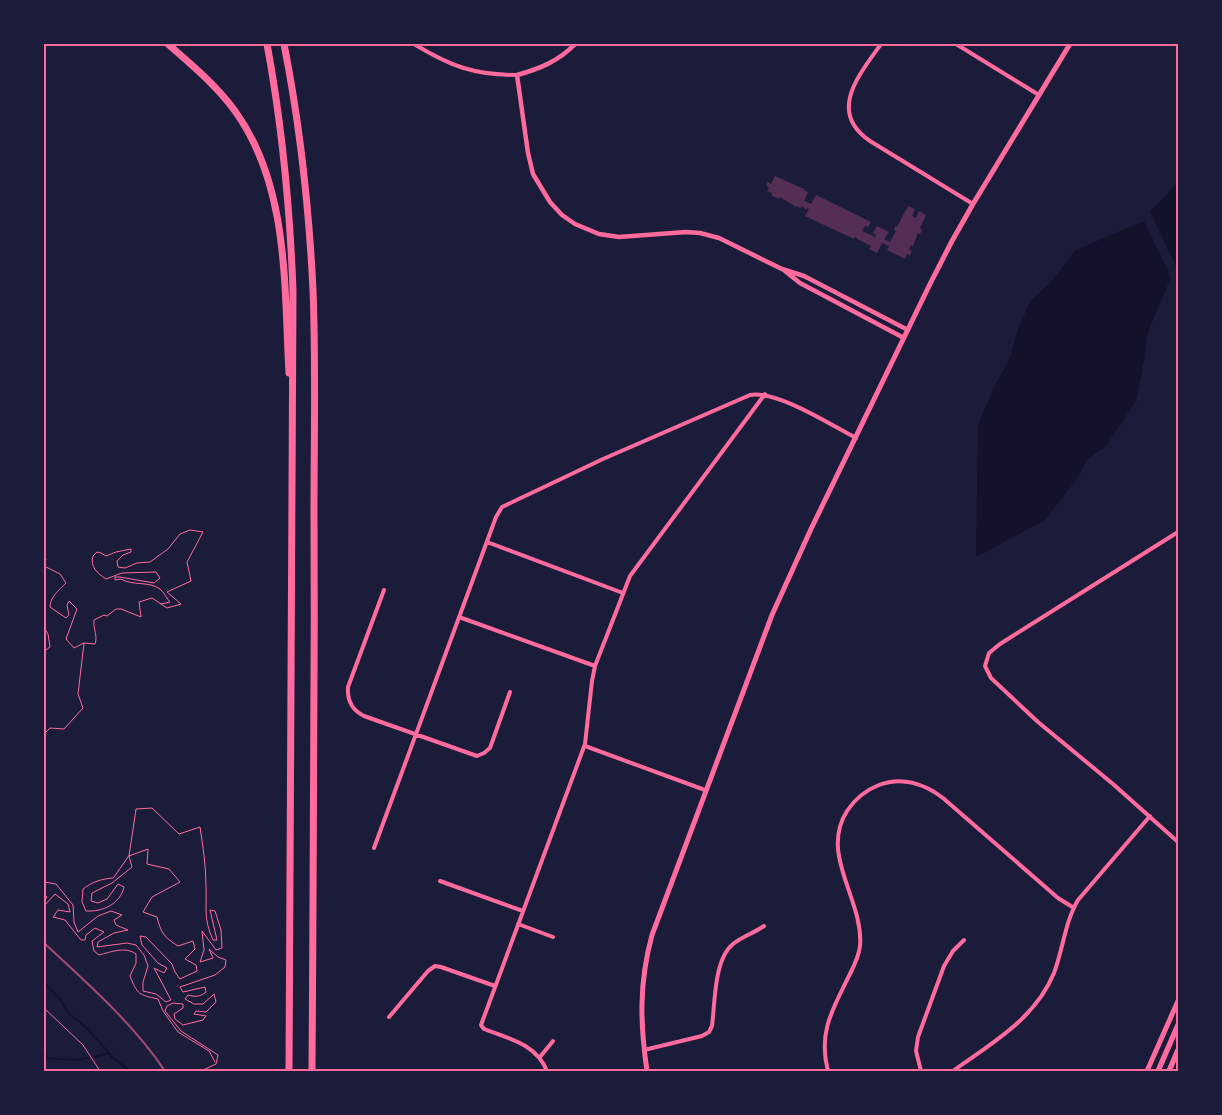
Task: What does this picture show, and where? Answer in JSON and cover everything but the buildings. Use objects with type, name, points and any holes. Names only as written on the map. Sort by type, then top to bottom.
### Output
[{"type":"highway","points":[[168,44],[201,73],[225,98],[245,125],[265,169],[274,202],[282,251],[292,422]]},
{"type":"highway","points":[[267,44],[283,148],[290,224],[294,324],[287,1071]]},
{"type":"highway","points":[[284,44],[301,155],[313,290],[312,1071]]},
{"type":"main road","points":[[647,1071],[641,1010],[647,954],[661,908],[775,608],[927,289],[973,204],[1070,44]]},
{"type":"main road","points":[[1147,1071],[1178,1000]]},
{"type":"main road","points":[[1158,1071],[1178,1025]]},
{"type":"main road","points":[[1169,1071],[1178,1050]]},
{"type":"street","points":[[414,44],[452,65],[475,72],[517,75],[545,66],[575,44]]},
{"type":"street","points":[[880,44],[857,79],[851,93],[848,109],[852,124],[859,133],[870,141],[973,204]]},
{"type":"street","points":[[956,44],[1039,95]]},
{"type":"street","points":[[517,75],[528,153],[533,174],[550,202],[568,220],[594,233],[619,238],[679,232],[705,234],[730,242],[782,269],[804,276],[908,330]]},
{"type":"street","points":[[782,269],[800,283],[904,338]]},
{"type":"street","points":[[374,848],[496,515],[506,504],[741,398],[754,394],[765,394],[780,399],[856,438]]},
{"type":"street","points":[[547,1071],[540,1057],[524,1045],[484,1029],[481,1027],[481,1023],[585,746],[595,666],[623,593],[634,571],[765,394]]},
{"type":"street","points":[[1178,532],[1000,644],[989,653],[985,663],[991,678],[1038,722],[1150,816],[1178,842]]},
{"type":"street","points":[[487,542],[623,593]]},
{"type":"street","points":[[384,590],[349,684],[348,697],[351,706],[361,714],[473,755],[483,754],[490,748],[510,692]]},
{"type":"street","points":[[459,617],[595,666]]},
{"type":"street","points":[[585,746],[705,790]]},
{"type":"street","points":[[828,1071],[824,1044],[826,1025],[855,963],[860,944],[858,924],[839,857],[837,839],[840,825],[846,813],[857,798],[867,791],[883,783],[897,781],[929,788],[1058,898],[1074,908]]},
{"type":"street","points":[[953,1071],[1016,1025],[1036,1004],[1046,989],[1054,971],[1074,908],[1092,882],[1150,816]]},
{"type":"street","points":[[440,881],[522,911]]},
{"type":"street","points":[[518,924],[553,937]]},
{"type":"street","points":[[644,1050],[702,1036],[709,1032],[718,975],[723,958],[734,943],[764,926]]},
{"type":"street","points":[[920,1071],[916,1051],[918,1037],[944,966],[953,951],[964,940]]},
{"type":"street","points":[[388,1017],[428,971],[435,966],[495,986]]},
{"type":"street","points":[[540,1057],[552,1041]]},
{"type":"path","points":[[44,560],[46,559],[44,566],[60,574],[66,583],[53,597],[50,602],[50,608],[66,618],[69,616],[67,605],[69,601],[77,609],[66,639],[74,648],[84,643],[95,644],[97,640],[93,626],[94,620],[104,615],[107,616],[116,609],[121,609],[140,617],[139,602],[152,598],[161,604],[167,608],[181,604],[167,592],[191,581],[187,562],[203,532],[190,530],[180,534],[168,550],[150,562],[137,563],[125,568],[118,567],[117,561],[123,555],[131,552],[131,549],[106,556],[97,552],[93,556],[92,566],[106,579],[122,573],[156,572],[160,578],[154,583],[120,577],[115,577],[115,580],[121,579],[127,583],[147,584],[160,589],[170,602],[161,604]]},
{"type":"path","points":[[44,628],[48,634],[50,647],[46,650],[44,648]]},
{"type":"path","points":[[44,734],[50,728],[64,729],[83,708],[78,694],[84,643]]},
{"type":"path","points":[[44,882],[56,884],[73,905],[74,922],[78,932],[98,916],[111,911],[122,915],[114,920],[116,925],[128,930],[98,942],[97,947],[127,943],[136,945],[144,955],[148,966],[143,982],[143,991],[156,994],[166,1002],[171,1000],[154,968],[164,973],[167,968],[158,963],[142,945],[140,936],[146,937],[172,964],[174,972],[180,979],[197,971],[196,965],[185,959],[195,949],[193,941],[178,946],[168,940],[160,931],[158,917],[143,912],[152,897],[180,882],[169,869],[147,864],[148,849],[129,856],[113,878],[101,879],[83,889],[82,902],[86,912],[98,912],[112,905],[122,896],[124,887],[118,884],[107,899],[98,903],[91,901],[92,893],[112,883],[132,867],[129,856],[136,809],[152,808],[179,834],[200,827],[204,855],[206,921],[213,940],[217,940],[210,910],[215,911],[222,930],[222,948],[216,950],[202,931],[204,950],[200,962],[213,958],[209,949],[218,957],[226,960],[225,967],[216,975],[180,987],[183,992],[205,987],[206,992],[203,995],[196,997],[188,996],[185,999],[194,1004],[203,1004],[214,994],[216,1002],[206,1012],[196,1010],[194,1014],[206,1016],[203,1020],[183,1024],[175,1019],[174,1014],[183,1008],[183,1004],[173,1003],[167,1006],[165,1011],[170,1020],[181,1031],[218,1055],[216,1064]]},
{"type":"path","points":[[44,906],[55,894],[68,904],[70,912],[58,910],[53,917],[65,920],[81,940],[85,940],[86,935],[95,928],[104,932],[92,941],[94,951],[99,955],[122,950],[131,950],[136,954],[136,963],[130,976],[137,992],[143,996],[158,999],[162,1011],[178,1032],[209,1051],[216,1064]]},
{"type":"path","points":[[44,896],[46,897],[44,901]]},
{"type":"path","points":[[44,1008],[83,1046],[100,1071]]},
{"type":"path","points":[[201,1071],[216,1064]]},
{"type":"shaded area","points":[[1178,182],[1178,270],[1150,212]]},
{"type":"shaded area","points":[[1144,221],[1171,277],[1148,332],[1136,401],[1106,446],[1088,459],[1076,480],[1045,520],[976,557],[978,425],[994,387],[1010,358],[1018,329],[1031,300],[1050,283],[1076,250]]},
{"type":"waterway","points":[[44,983],[61,1000],[67,1012],[88,1029],[113,1058],[130,1071]]},
{"type":"waterway","points":[[44,1044],[47,1058],[76,1060],[88,1058]]},
{"type":"waterway","points":[[94,1057],[109,1053]]},
{"type":"railway","points":[[44,943],[124,1020],[165,1071]]}]
